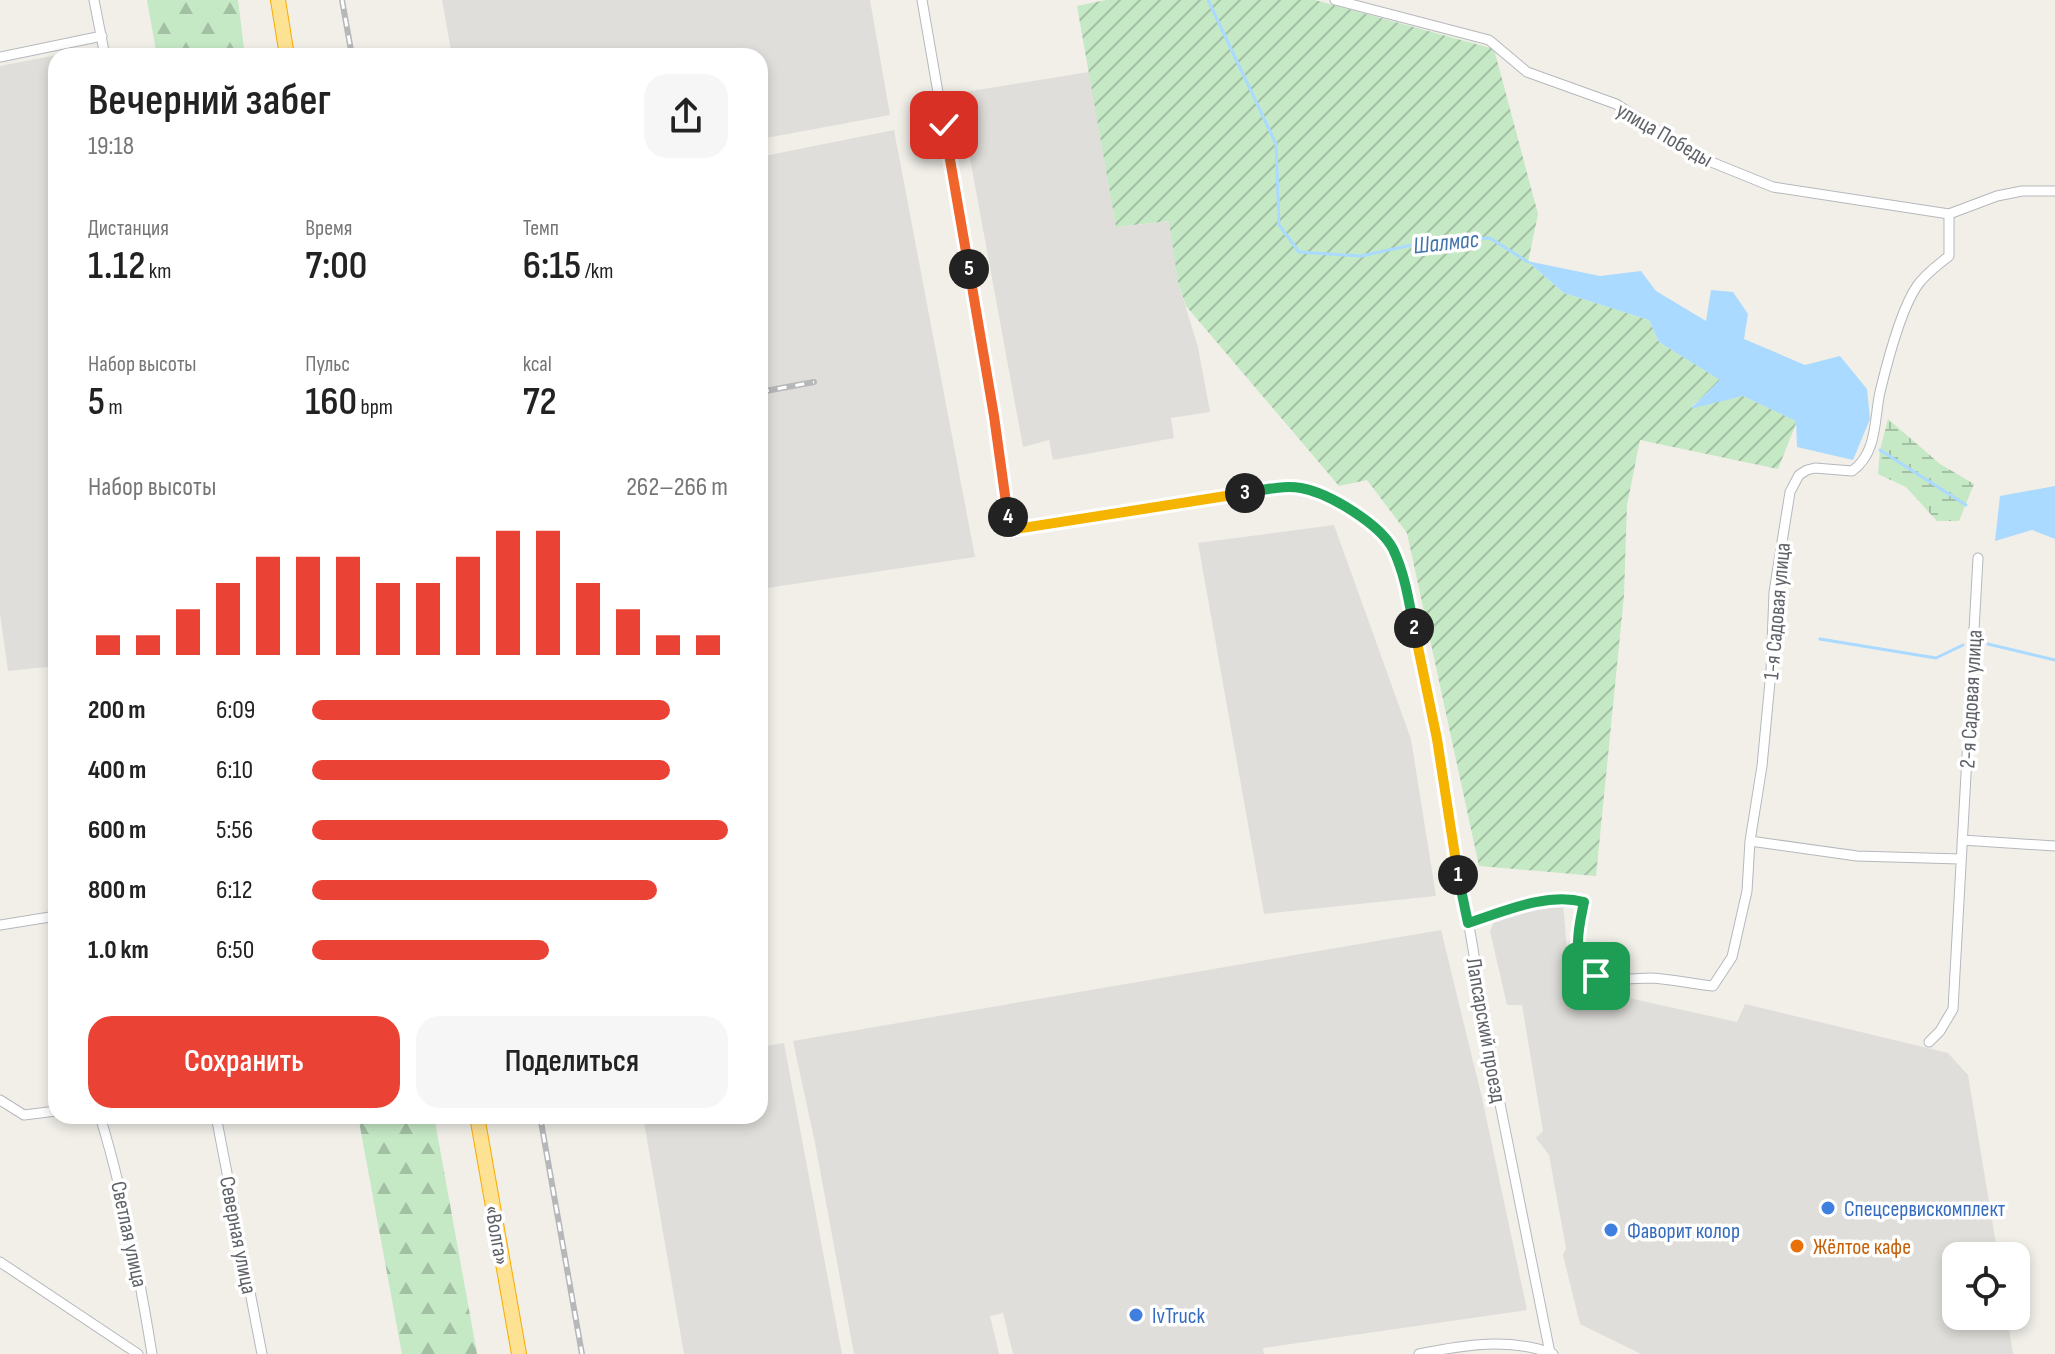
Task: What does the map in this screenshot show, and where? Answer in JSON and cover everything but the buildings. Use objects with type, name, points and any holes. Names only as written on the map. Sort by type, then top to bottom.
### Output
[{"type":"highway","points":[[278,0],[286,48]]},
{"type":"highway","name":"«Волга»","points":[[478,1124],[519,1354]]},
{"type":"street","points":[[94,0],[104,48]]},
{"type":"street","name":"Лапсарский проезд","points":[[922,0],[994,416],[1010,530],[1300,488],[1318,493],[1373,524],[1393,549],[1404,580],[1437,739],[1497,1089],[1551,1353]]},
{"type":"street","name":"улица Победы","points":[[1335,0],[1489,40],[1527,72],[1616,104],[1699,157],[1773,187],[1949,214],[1997,196],[2022,191],[2055,191]]},
{"type":"street","points":[[0,57],[102,36]]},
{"type":"street","name":"1-я Садовая улица","points":[[1468,923],[1533,903],[1578,900],[1584,902],[1578,952],[1591,974],[1713,986],[1724,972],[1737,941],[1747,891],[1750,841],[1762,766],[1771,671],[1774,592],[1790,492],[1799,475],[1807,470],[1828,468],[1852,471],[1861,462],[1872,441],[1884,375],[1909,302],[1917,286],[1949,256],[1949,214]]},
{"type":"street","name":"2-я Садовая улица","points":[[1929,1042],[1940,1031],[1953,1009],[1978,558]]},
{"type":"street","points":[[1962,840],[2055,846]]},
{"type":"street","points":[[1750,841],[1857,856],[1960,859]]},
{"type":"street","points":[[0,925],[48,917]]},
{"type":"street","points":[[0,1100],[24,1115],[48,1112]]},
{"type":"street","name":"Светлая улица","points":[[102,1124],[117,1171],[137,1260],[152,1354]]},
{"type":"street","name":"Северная улица","points":[[218,1124],[262,1354]]},
{"type":"street","points":[[0,1262],[138,1354]]},
{"type":"street","points":[[1419,1354],[1500,1343],[1530,1346],[1551,1353]]},
{"type":"shaded area","points":[[442,0],[870,0],[890,115],[768,138],[768,48],[451,48]]},
{"type":"shaded area","points":[[48,57],[48,667],[8,671],[0,613],[0,66]]},
{"type":"shaded area","points":[[1089,72],[1116,227],[1170,221],[1178,282],[1198,347],[1210,412],[1171,418],[1174,438],[1053,460],[1049,440],[1023,447],[958,93]]},
{"type":"shaded area","points":[[894,130],[975,557],[768,588],[768,155]]},
{"type":"shaded area","points":[[1334,525],[1411,739],[1436,896],[1264,914],[1198,543]]},
{"type":"shaded area","points":[[1563,903],[1570,985],[1737,1022],[1745,1004],[1948,1053],[1968,1075],[1996,1242],[1942,1242],[1942,1330],[2009,1330],[2013,1354],[1641,1354],[1580,1324],[1563,1255],[1566,1248],[1549,1155],[1536,1138],[1543,1131],[1522,1005],[1507,1005],[1490,931],[1496,918],[1505,917],[1505,912]]},
{"type":"shaded area","points":[[1441,930],[1482,1098],[1527,1310],[1263,1348],[1264,1354],[1013,1354],[1003,1313],[990,1316],[999,1354],[854,1354],[793,1041]]},
{"type":"shaded area","points":[[784,1043],[842,1354],[684,1354],[644,1124],[768,1124],[768,1046]]},
{"type":"green space","points":[[147,0],[238,0],[244,48],[156,48]]},
{"type":"green space","points":[[1106,0],[1315,0],[1494,49],[1538,214],[1528,262],[1564,293],[1649,320],[1659,342],[1721,380],[1691,407],[1743,396],[1797,421],[1778,469],[1640,440],[1627,505],[1624,595],[1596,876],[1479,866],[1407,533],[1367,480],[1339,486],[1186,306],[1178,282],[1169,221],[1116,227],[1077,6]]},
{"type":"green space","points":[[1888,419],[1940,464],[1974,484],[1959,521],[1937,521],[1906,487],[1878,474]]},
{"type":"green space","points":[[359,1124],[435,1124],[477,1354],[402,1354]]},
{"type":"water","points":[[1527,261],[1600,276],[1641,271],[1656,291],[1706,321],[1711,290],[1733,292],[1748,314],[1744,339],[1805,365],[1840,356],[1867,389],[1870,419],[1853,460],[1797,447],[1796,421],[1743,396],[1690,409],[1720,380],[1659,342],[1649,320],[1564,293]]},
{"type":"water","points":[[2055,486],[2055,539],[2032,530],[1995,541],[2000,496]]},
{"type":"waterway","name":"Шалмас","points":[[1208,0],[1276,144],[1279,225],[1299,252],[1361,256],[1435,240],[1490,238],[1528,262]]},
{"type":"waterway","name":"Шалмас","points":[[1880,450],[1966,505]]},
{"type":"waterway","points":[[1820,639],[1936,658],[1963,645]]},
{"type":"waterway","points":[[1988,644],[2055,660]]},
{"type":"railway","points":[[342,0],[351,48]]},
{"type":"railway","points":[[768,391],[814,382]]},
{"type":"railway","points":[[541,1124],[582,1354]]},
{"type":"place","name":"Спецсервискомплект","points":[[1828,1208]]},
{"type":"place","name":"Фаворит колор","points":[[1611,1230]]},
{"type":"place","name":"Жёлтое кафе","points":[[1797,1246]]},
{"type":"place","name":"IvTruck","points":[[1136,1315]]},
{"type":"route","points":[[944,125],[994,416],[1010,530],[1271,489],[1300,488],[1318,493],[1373,524],[1393,549],[1404,580],[1437,739],[1468,923],[1533,903],[1567,899],[1584,902],[1578,952],[1585,968],[1596,976]]}]
